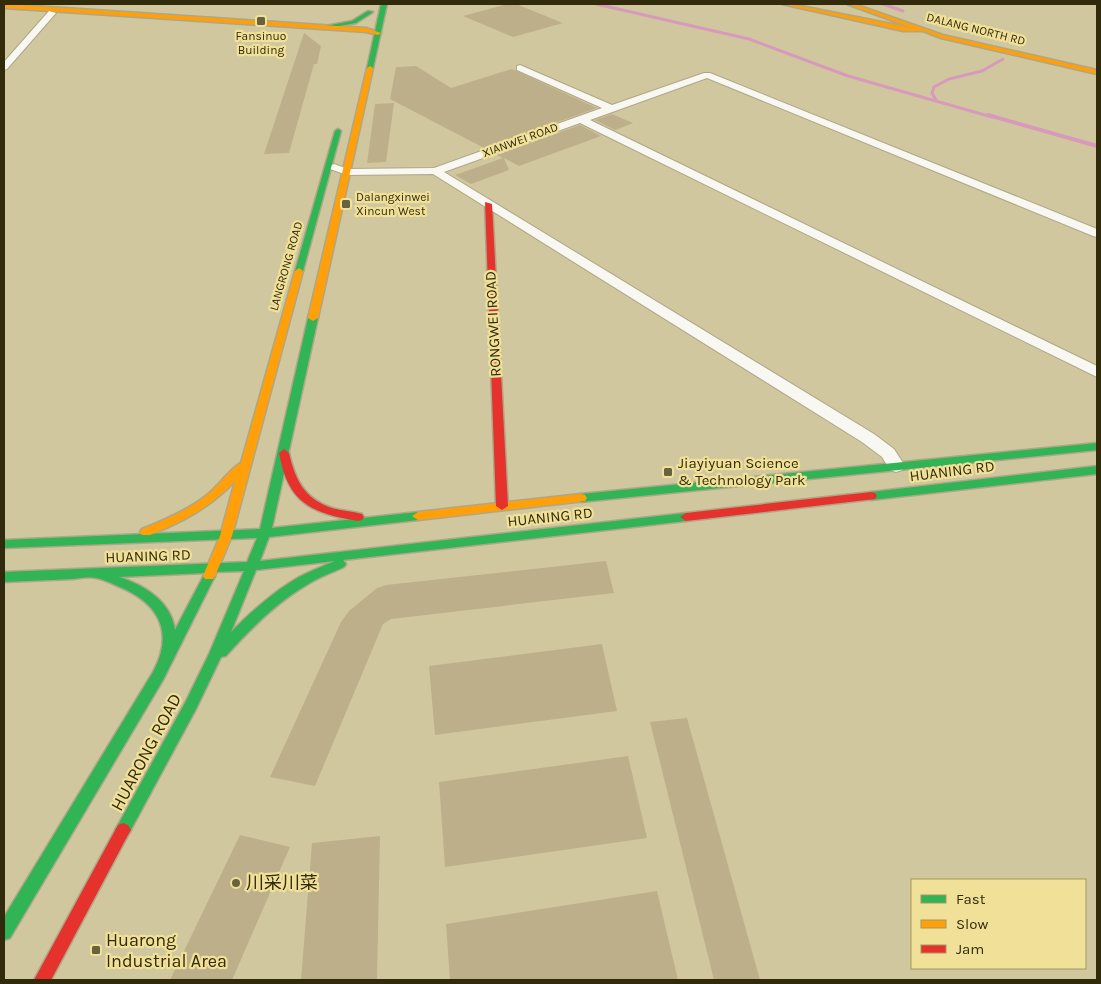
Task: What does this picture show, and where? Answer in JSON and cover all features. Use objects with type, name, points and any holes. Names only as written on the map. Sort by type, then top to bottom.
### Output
[{"type":"main road","points":[[265,533],[384,4]]},
{"type":"main road","points":[[771,4],[893,27],[922,30]]},
{"type":"main road","points":[[785,4],[893,27]]},
{"type":"main road","name":"DALANG NORTH RD","points":[[850,4],[922,30],[988,49],[1097,72]]},
{"type":"main road","name":"DALANG NORTH RD","points":[[868,4],[964,37],[1097,67]]},
{"type":"main road","points":[[4,6],[324,30],[363,36],[378,33]]},
{"type":"main road","points":[[363,36],[371,8]]},
{"type":"main road","points":[[4,10],[324,30],[360,20],[371,8]]},
{"type":"main road","name":"LANGRONG ROAD","points":[[226,536],[342,119]]},
{"type":"main road","name":"RONGWEI ROAD","points":[[488,204],[502,506]]},
{"type":"main road","name":"HUANING RD","points":[[4,544],[265,533],[502,506],[1097,446]]},
{"type":"main road","points":[[284,448],[288,474],[302,499],[315,507],[332,512],[384,520]]},
{"type":"main road","points":[[113,540],[140,534],[198,509],[236,476],[247,458]]},
{"type":"main road","name":"HUANING RD","points":[[4,577],[252,566],[1097,470]]},
{"type":"main road","name":"HUARONG ROAD","points":[[42,980],[147,788],[211,665],[265,533]]},
{"type":"main road","name":"HUARONG ROAD","points":[[4,932],[168,657],[226,536]]},
{"type":"main road","points":[[211,665],[231,640],[281,597],[302,582],[345,563],[384,551]]},
{"type":"main road","points":[[92,574],[108,577],[134,589],[148,598],[159,609],[170,628],[171,640],[168,657]]},
{"type":"street","points":[[4,67],[52,13]]},
{"type":"street","points":[[520,68],[610,108]]},
{"type":"street","name":"XIANWEI ROAD","points":[[329,165],[347,172],[435,171],[707,75],[1097,233]]},
{"type":"street","points":[[580,119],[1097,372]]},
{"type":"street","points":[[435,171],[868,438],[888,453],[896,466]]},
{"type":"building","points":[[508,4],[516,4],[563,23],[513,37],[463,16]]},
{"type":"building","points":[[304,33],[321,46],[317,64],[314,64],[289,153],[264,154]]},
{"type":"building","points":[[416,66],[451,88],[512,69],[597,108],[484,148],[390,99],[396,67]]},
{"type":"building","points":[[394,103],[386,162],[367,163],[375,104]]},
{"type":"building","points":[[612,114],[633,123],[615,130],[595,120]]},
{"type":"building","points":[[580,125],[601,136],[519,166],[504,158],[509,170],[471,184],[455,175],[503,158],[497,155]]},
{"type":"building","points":[[606,561],[614,593],[391,619],[383,624],[315,786],[270,777],[341,622],[349,611],[377,588],[386,585]]},
{"type":"building","points":[[602,644],[617,711],[435,735],[429,666]]},
{"type":"building","points":[[687,718],[760,980],[714,980],[650,722]]},
{"type":"building","points":[[628,756],[647,838],[445,867],[439,782]]},
{"type":"building","points":[[240,835],[290,847],[232,980],[170,980]]},
{"type":"building","points":[[380,836],[377,980],[301,980],[312,843]]},
{"type":"building","points":[[657,891],[678,980],[450,980],[446,924]]},
{"type":"waterway","points":[[596,4],[749,39],[848,76],[992,117]]},
{"type":"waterway","points":[[883,4],[903,11]]},
{"type":"waterway","points":[[936,100],[932,93],[934,87],[949,79],[982,71],[1003,59]]},
{"type":"waterway","points":[[988,115],[1097,146]]},
{"type":"traffic: fast","points":[[370,68],[384,4]]},
{"type":"traffic: fast","points":[[323,27],[354,22],[370,12]]},
{"type":"traffic: fast","points":[[299,271],[338,131]]},
{"type":"traffic: fast","points":[[123,830],[191,705],[216,654],[265,533],[313,318]]},
{"type":"traffic: fast","points":[[581,498],[1097,446]]},
{"type":"traffic: fast","points":[[871,496],[1097,470]]},
{"type":"traffic: fast","points":[[4,544],[226,536],[296,531],[418,516]]},
{"type":"traffic: fast","points":[[4,577],[252,566],[686,517]]},
{"type":"traffic: fast","points":[[221,652],[249,623],[279,597],[306,579],[340,564]]},
{"type":"traffic: fast","points":[[103,576],[131,587],[154,602],[168,625],[170,639],[168,655]]},
{"type":"traffic: fast","points":[[4,932],[158,676],[209,576]]},
{"type":"traffic: slow","points":[[785,4],[903,29],[922,30]]},
{"type":"traffic: slow","points":[[850,4],[941,36],[1097,72]]},
{"type":"traffic: slow","points":[[4,6],[366,30],[378,33]]},
{"type":"traffic: slow","points":[[313,318],[370,68]]},
{"type":"traffic: slow","points":[[209,576],[226,536],[299,271]]},
{"type":"traffic: slow","points":[[146,532],[174,520],[211,498],[222,489],[242,466]]},
{"type":"traffic: slow","points":[[418,516],[581,498]]},
{"type":"traffic: jam","points":[[488,204],[502,506]]},
{"type":"traffic: jam","points":[[284,453],[292,482],[298,492],[307,500],[317,507],[358,517]]},
{"type":"traffic: jam","points":[[686,517],[871,496]]},
{"type":"traffic: jam","points":[[42,980],[123,830]]},
{"type":"place","name":"Fansinuo Building","points":[[261,21]]},
{"type":"place","name":"Dalangxinwei Xincun West","points":[[346,204]]},
{"type":"place","name":"Jiayiyuan Science & Technology Park","points":[[668,472]]},
{"type":"place","name":"川采川菜","points":[[236,883]]},
{"type":"place","name":"Huarong Industrial Area","points":[[96,950]]}]
